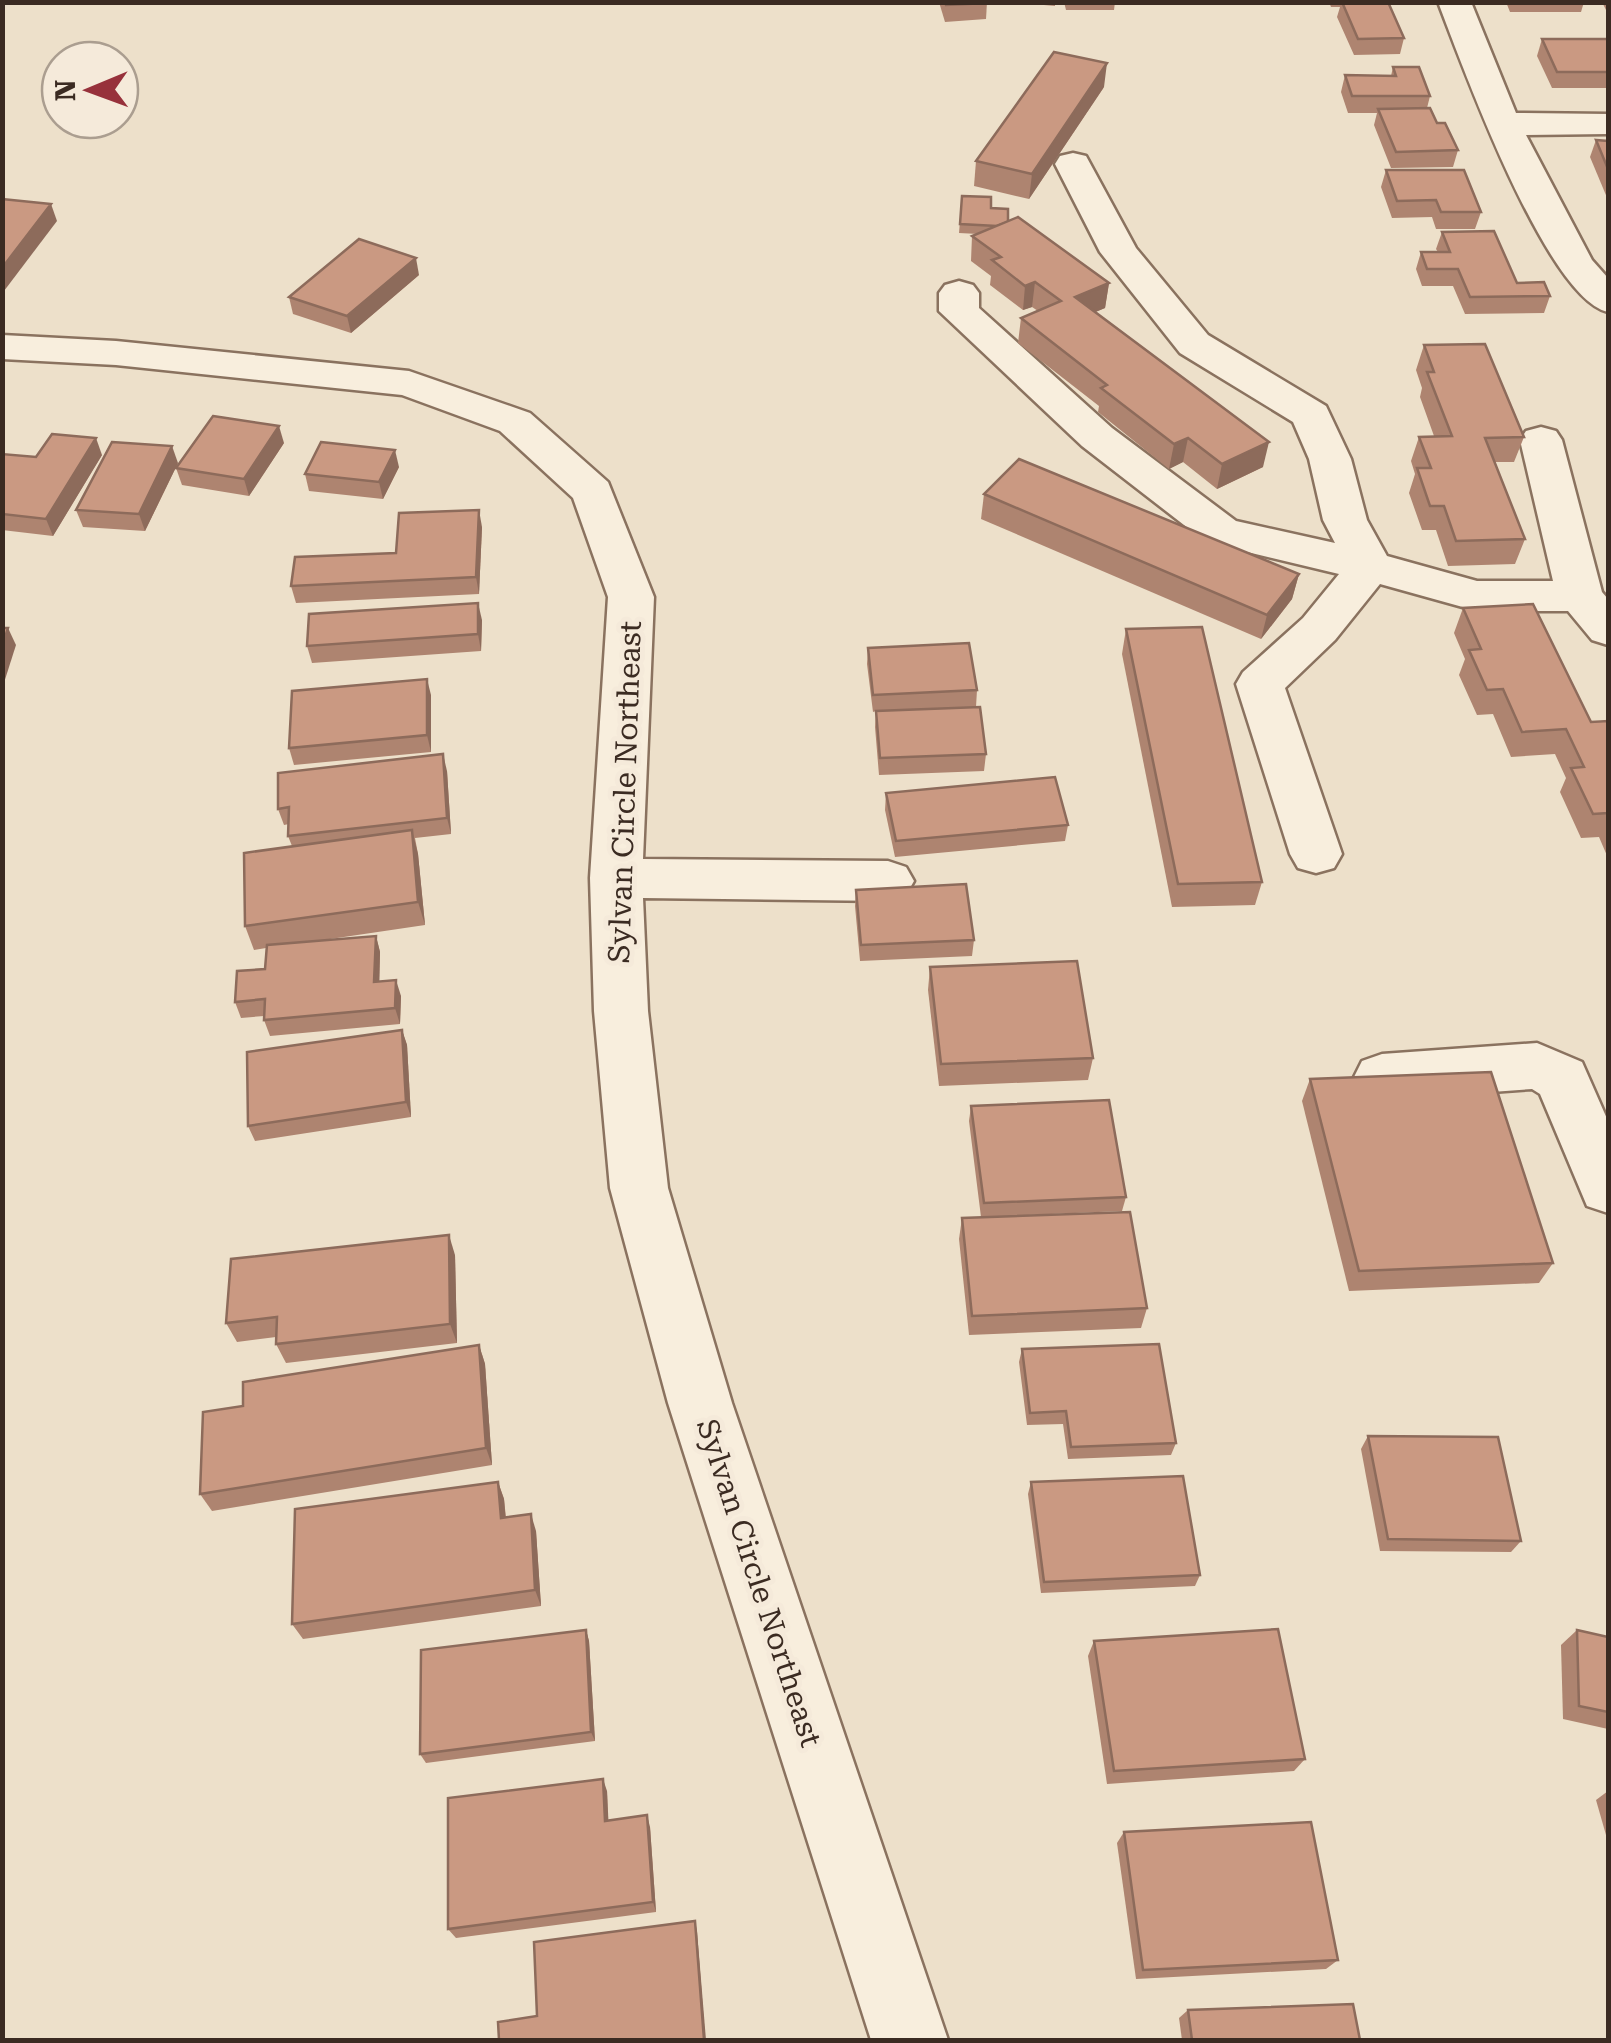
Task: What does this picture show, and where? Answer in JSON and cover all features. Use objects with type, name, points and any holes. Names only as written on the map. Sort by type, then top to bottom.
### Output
[{"type":"street","points":[[1454,2],[1503,124],[1574,265],[1608,300]]},
{"type":"street","points":[[1503,124],[1608,124]]},
{"type":"street","points":[[1073,164],[1119,252],[1194,344],[1311,415],[1330,459],[1345,520],[1370,566]]},
{"type":"street","points":[[959,293],[959,310],[1096,437],[1222,532],[1370,566],[1477,596],[1594,613],[1540,440]]},
{"type":"street","name":"Sylvan Circle Northeast","points":[[2,347],[116,354],[409,383],[515,422],[593,492],[630,597],[616,878],[621,1011],[639,1188],[700,1402],[910,2040]]},
{"type":"street","points":[[1316,854],[1260,684],[1318,629],[1370,566]]},
{"type":"street","points":[[616,878],[888,882]]},
{"type":"street","points":[[1382,1076],[1537,1066],[1552,1070],[1562,1078],[1608,1188]]},
{"type":"building","points":[[945,2],[987,2],[987,3],[946,5]]},
{"type":"building","points":[[1342,2],[1388,2],[1404,38],[1358,39]]},
{"type":"building","points":[[1542,39],[1608,39],[1608,72],[1557,72]]},
{"type":"building","points":[[1054,52],[1107,63],[1032,174],[976,161]]},
{"type":"building","points":[[1393,67],[1419,67],[1430,96],[1352,96],[1345,75],[1396,76]]},
{"type":"building","points":[[1430,108],[1437,123],[1445,123],[1458,150],[1396,152],[1378,109]]},
{"type":"building","points":[[1596,140],[1608,141],[1608,169]]},
{"type":"building","points":[[1386,170],[1464,170],[1481,212],[1441,212],[1436,200],[1397,201]]},
{"type":"building","points":[[962,196],[991,197],[991,208],[1008,209],[1008,222],[997,226],[960,224]]},
{"type":"building","points":[[2,199],[51,204],[2,268]]},
{"type":"building","points":[[1018,217],[1109,283],[1075,297],[1269,442],[1222,464],[1188,438],[1174,444],[1101,388],[1107,385],[1021,318],[1061,301],[1035,282],[1025,286],[992,260],[1001,257],[972,236]]},
{"type":"building","points":[[1494,231],[1517,283],[1544,282],[1550,296],[1470,297],[1458,269],[1427,269],[1421,252],[1450,252],[1442,232]]},
{"type":"building","points":[[359,239],[416,258],[347,316],[289,297]]},
{"type":"building","points":[[1485,344],[1524,437],[1485,438],[1525,539],[1456,541],[1444,506],[1430,506],[1417,468],[1431,468],[1419,437],[1452,436],[1427,372],[1434,372],[1424,345]]},
{"type":"building","points":[[213,416],[279,426],[244,479],[176,468]]},
{"type":"building","points":[[52,434],[96,438],[46,519],[2,514],[2,454],[36,457]]},
{"type":"building","points":[[112,442],[172,446],[139,514],[76,510]]},
{"type":"building","points":[[321,442],[395,450],[379,482],[305,474]]},
{"type":"building","points":[[1019,459],[1299,574],[1267,615],[984,494]]},
{"type":"building","points":[[479,510],[476,577],[291,586],[295,557],[396,553],[399,513]]},
{"type":"building","points":[[478,603],[478,634],[307,646],[309,614]]},
{"type":"building","points":[[1533,604],[1591,722],[1608,721],[1608,813],[1593,814],[1571,768],[1584,767],[1566,729],[1522,732],[1503,689],[1487,690],[1469,650],[1481,649],[1463,608]]},
{"type":"building","points":[[1202,627],[1262,882],[1178,884],[1126,629]]},
{"type":"building","points":[[969,643],[977,690],[873,695],[868,648]]},
{"type":"building","points":[[427,679],[427,735],[289,748],[292,691]]},
{"type":"building","points":[[980,707],[986,754],[880,758],[876,711]]},
{"type":"building","points":[[443,754],[447,818],[288,836],[289,807],[278,809],[278,773]]},
{"type":"building","points":[[1055,777],[1068,825],[896,841],[886,793]]},
{"type":"building","points":[[412,830],[418,902],[245,926],[244,853]]},
{"type":"building","points":[[966,884],[974,940],[861,945],[856,890]]},
{"type":"building","points":[[376,936],[374,982],[396,980],[395,1008],[264,1020],[265,999],[235,1002],[237,971],[265,969],[267,945]]},
{"type":"building","points":[[1077,961],[1093,1058],[941,1064],[930,967]]},
{"type":"building","points":[[402,1030],[406,1102],[248,1126],[247,1052]]},
{"type":"building","points":[[1491,1072],[1553,1263],[1359,1271],[1310,1079]]},
{"type":"building","points":[[1109,1100],[1126,1197],[984,1203],[971,1106]]},
{"type":"building","points":[[1130,1212],[1147,1308],[972,1316],[962,1218]]},
{"type":"building","points":[[449,1235],[450,1324],[276,1344],[277,1317],[226,1323],[231,1259]]},
{"type":"building","points":[[1159,1344],[1176,1443],[1071,1447],[1066,1411],[1030,1413],[1022,1349]]},
{"type":"building","points":[[479,1345],[486,1448],[200,1494],[203,1412],[243,1406],[243,1382]]},
{"type":"building","points":[[1368,1436],[1498,1437],[1521,1541],[1388,1539]]},
{"type":"building","points":[[1183,1476],[1200,1575],[1044,1582],[1031,1482]]},
{"type":"building","points":[[498,1482],[501,1518],[531,1514],[535,1590],[292,1624],[295,1509]]},
{"type":"building","points":[[1278,1629],[1305,1759],[1114,1771],[1094,1641]]},
{"type":"building","points":[[586,1630],[591,1732],[420,1754],[421,1650]]},
{"type":"building","points":[[1577,1630],[1608,1637],[1608,1712],[1579,1706]]},
{"type":"building","points":[[603,1779],[605,1821],[647,1815],[653,1902],[448,1929],[448,1798]]},
{"type":"building","points":[[1311,1822],[1338,1960],[1143,1970],[1124,1832]]},
{"type":"building","points":[[695,1921],[704,2040],[499,2040],[498,2022],[537,2016],[534,1942]]},
{"type":"building","points":[[1353,2004],[1360,2040],[1192,2040],[1188,2010]]}]
